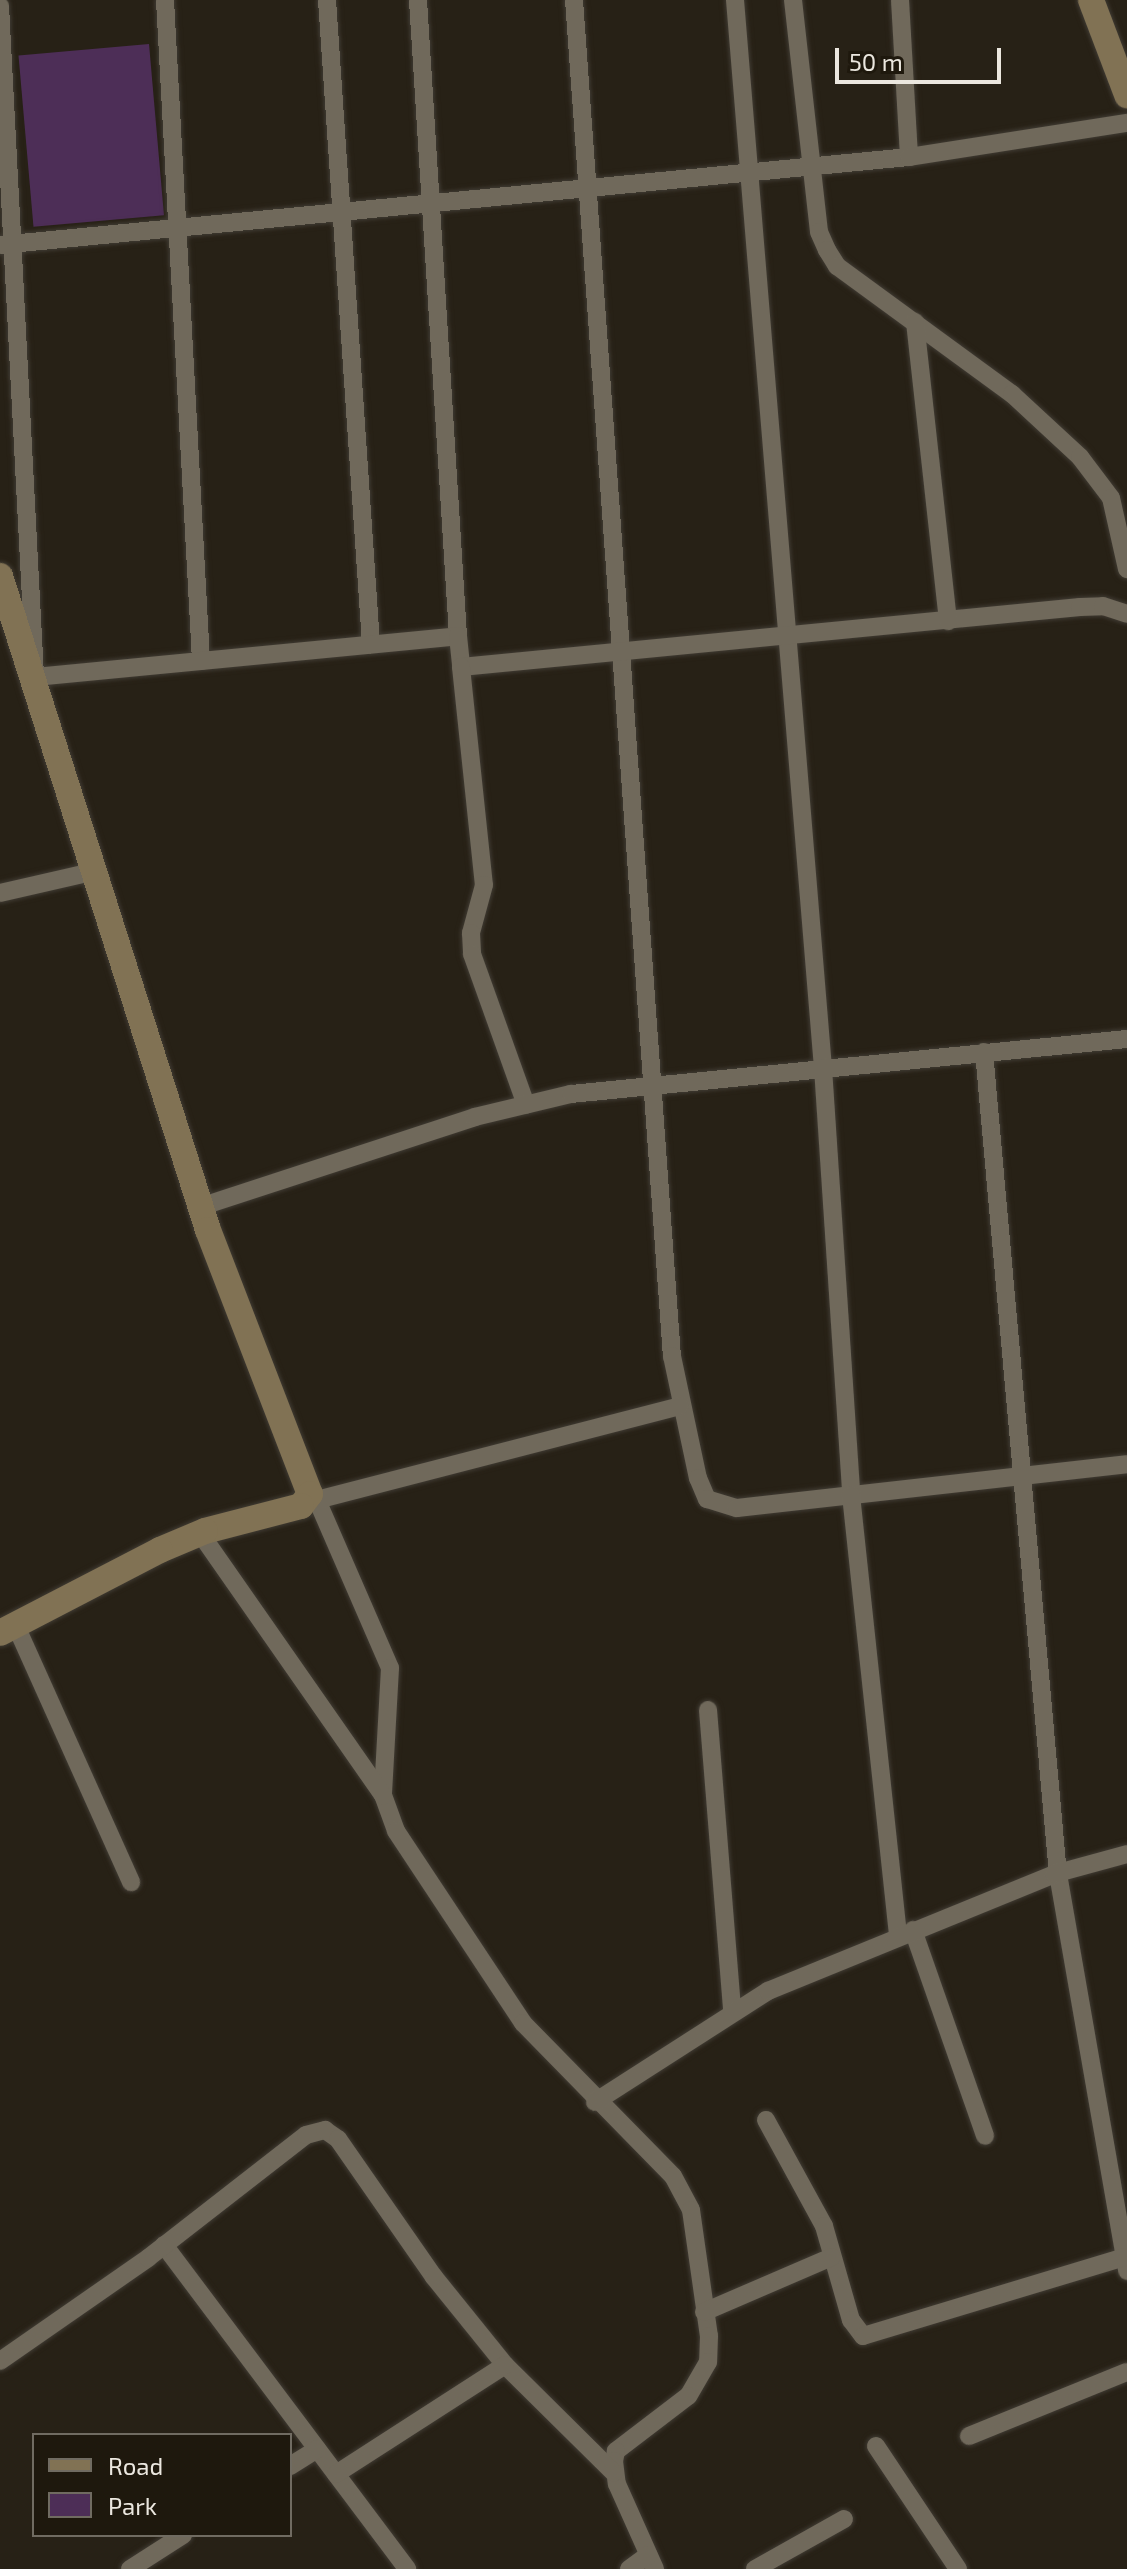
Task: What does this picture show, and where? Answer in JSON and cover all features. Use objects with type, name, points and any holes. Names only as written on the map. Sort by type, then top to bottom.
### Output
[{"type":"street","points":[[165,0],[180,226],[201,661]]},
{"type":"street","points":[[327,0],[344,210],[371,644]]},
{"type":"street","points":[[418,0],[458,636],[484,885],[471,933],[472,954],[526,1105]]},
{"type":"street","points":[[574,0],[652,1082],[680,1406],[698,1478],[715,1505],[737,1508],[1127,1464]]},
{"type":"street","points":[[735,0],[823,1068],[851,1495],[905,1933],[985,2136]]},
{"type":"street","points":[[793,0],[819,232],[837,266],[1012,394],[1101,479],[1111,498],[1127,569]]},
{"type":"street","points":[[900,0],[909,157]]},
{"type":"street","points":[[1091,0],[1127,95]]},
{"type":"street","points":[[0,6],[8,244],[35,677]]},
{"type":"street","points":[[8,244],[748,169],[909,157],[1127,123]]},
{"type":"street","points":[[915,322],[948,621]]},
{"type":"street","points":[[0,576],[35,677],[92,872],[200,1207],[313,1501],[390,1668],[383,1795]]},
{"type":"street","points":[[461,667],[1103,606],[1127,614]]},
{"type":"street","points":[[35,677],[458,636]]},
{"type":"street","points":[[0,893],[92,872]]},
{"type":"street","points":[[200,1207],[526,1105],[652,1082],[1127,1039]]},
{"type":"street","points":[[766,2120],[811,2198],[851,2320],[863,2336],[1126,2264],[1058,1874],[1019,1475],[984,1052]]},
{"type":"street","points":[[131,1882],[8,1630],[200,1533],[680,1406]]},
{"type":"street","points":[[200,1533],[383,1795],[396,1831],[523,2023],[685,2193],[709,2336],[703,2378],[688,2396],[616,2451],[614,2473]]},
{"type":"street","points":[[708,1710],[732,2011]]},
{"type":"street","points":[[595,2102],[732,2011],[905,1933],[1058,1874],[1127,1854]]},
{"type":"street","points":[[0,2361],[164,2245],[306,2135],[325,2130],[338,2139],[434,2277],[505,2365],[614,2473],[652,2562],[629,2569]]},
{"type":"street","points":[[164,2245],[407,2569]]},
{"type":"street","points":[[704,2312],[832,2257]]},
{"type":"street","points":[[336,2474],[505,2365]]},
{"type":"street","points":[[969,2436],[1127,2372]]},
{"type":"street","points":[[876,2446],[958,2569]]},
{"type":"street","points":[[292,2465],[317,2449]]},
{"type":"street","points":[[755,2569],[844,2519]]},
{"type":"street","points":[[130,2569],[180,2537]]},
{"type":"green space","points":[[149,44],[164,215],[33,227],[18,55]]}]
